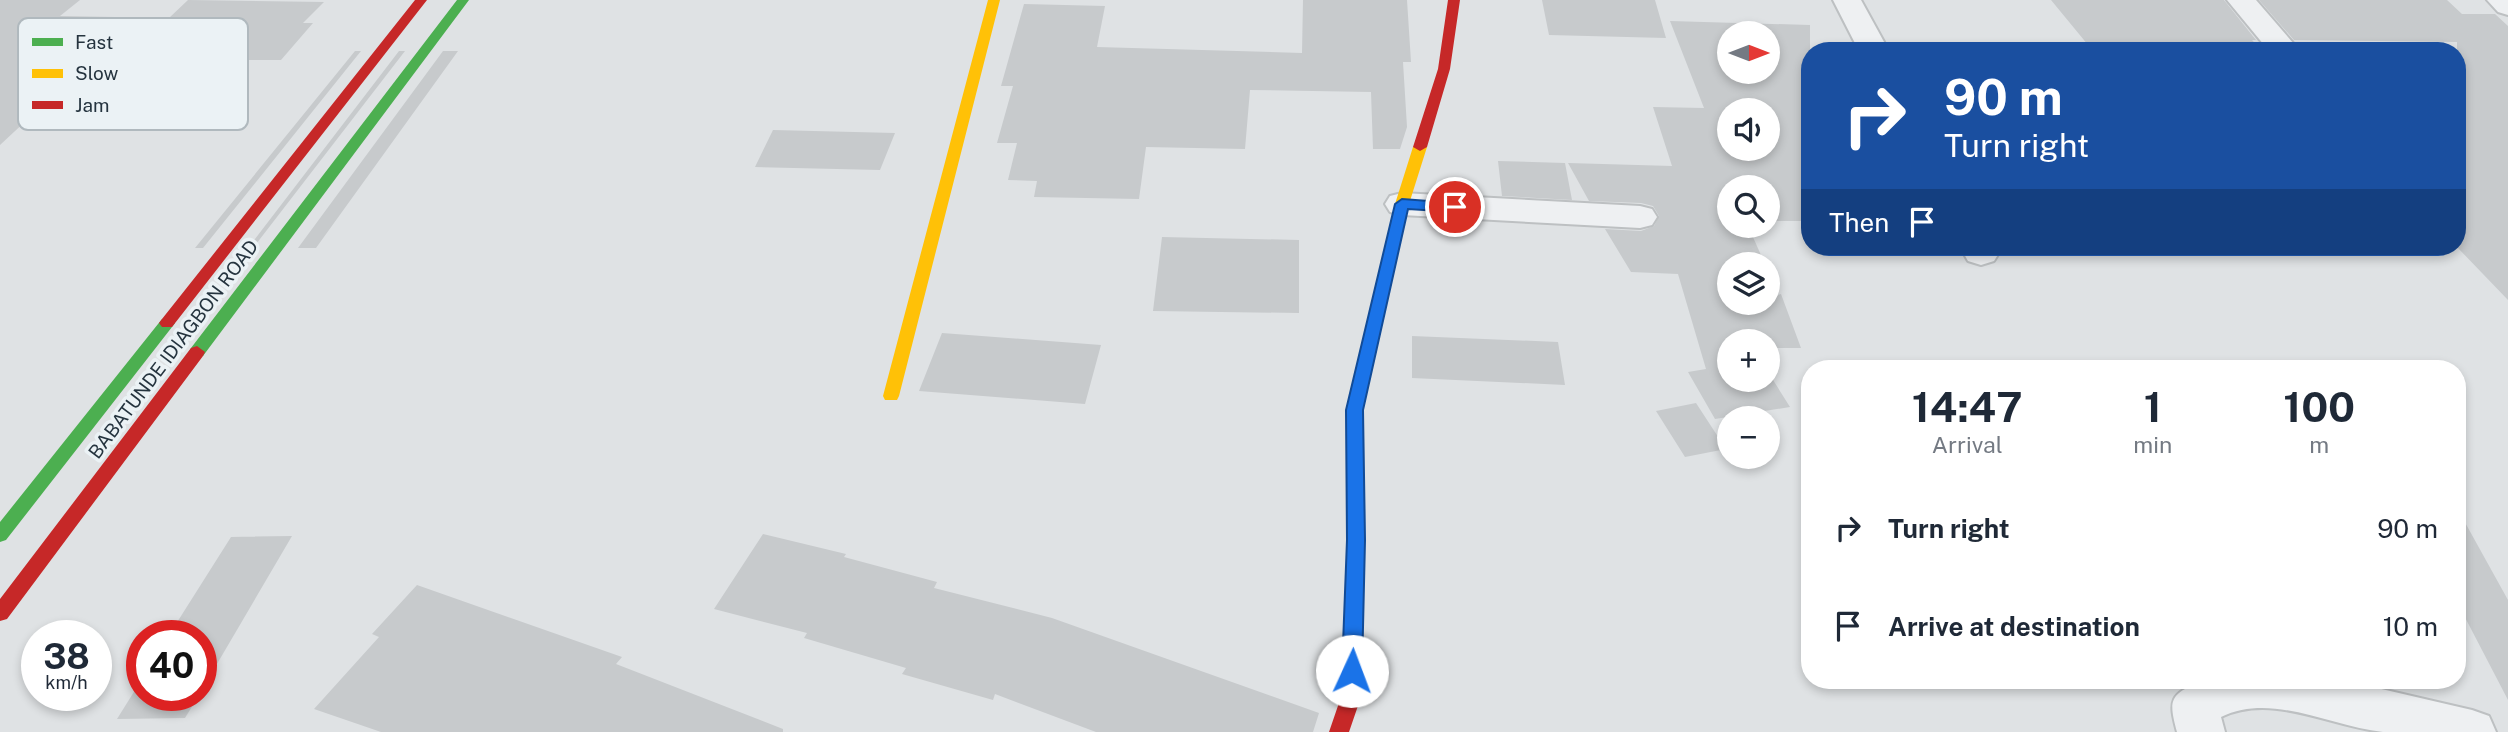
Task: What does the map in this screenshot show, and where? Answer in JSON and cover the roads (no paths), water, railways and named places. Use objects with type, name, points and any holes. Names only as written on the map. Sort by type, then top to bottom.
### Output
[{"type":"street","name":"BABATUNDE IDIAGBON ROAD","points":[[0,535],[421,0]]},
{"type":"street","name":"BABATUNDE IDIAGBON ROAD","points":[[0,613],[463,0]]},
{"type":"street","points":[[891,396],[994,0]]},
{"type":"street","points":[[1339,732],[1351,697],[1356,540],[1355,410],[1402,204],[1444,69],[1454,0]]},
{"type":"street","points":[[1847,0],[1869,42]]},
{"type":"street","points":[[2241,0],[2277,42]]},
{"type":"street","points":[[2502,0],[2508,4]]},
{"type":"street","points":[[1402,204],[1640,217]]},
{"type":"street","points":[[2201,732],[2194,707],[2223,693],[2249,689]]},
{"type":"street","points":[[2276,689],[2318,695],[2472,732]]}]
